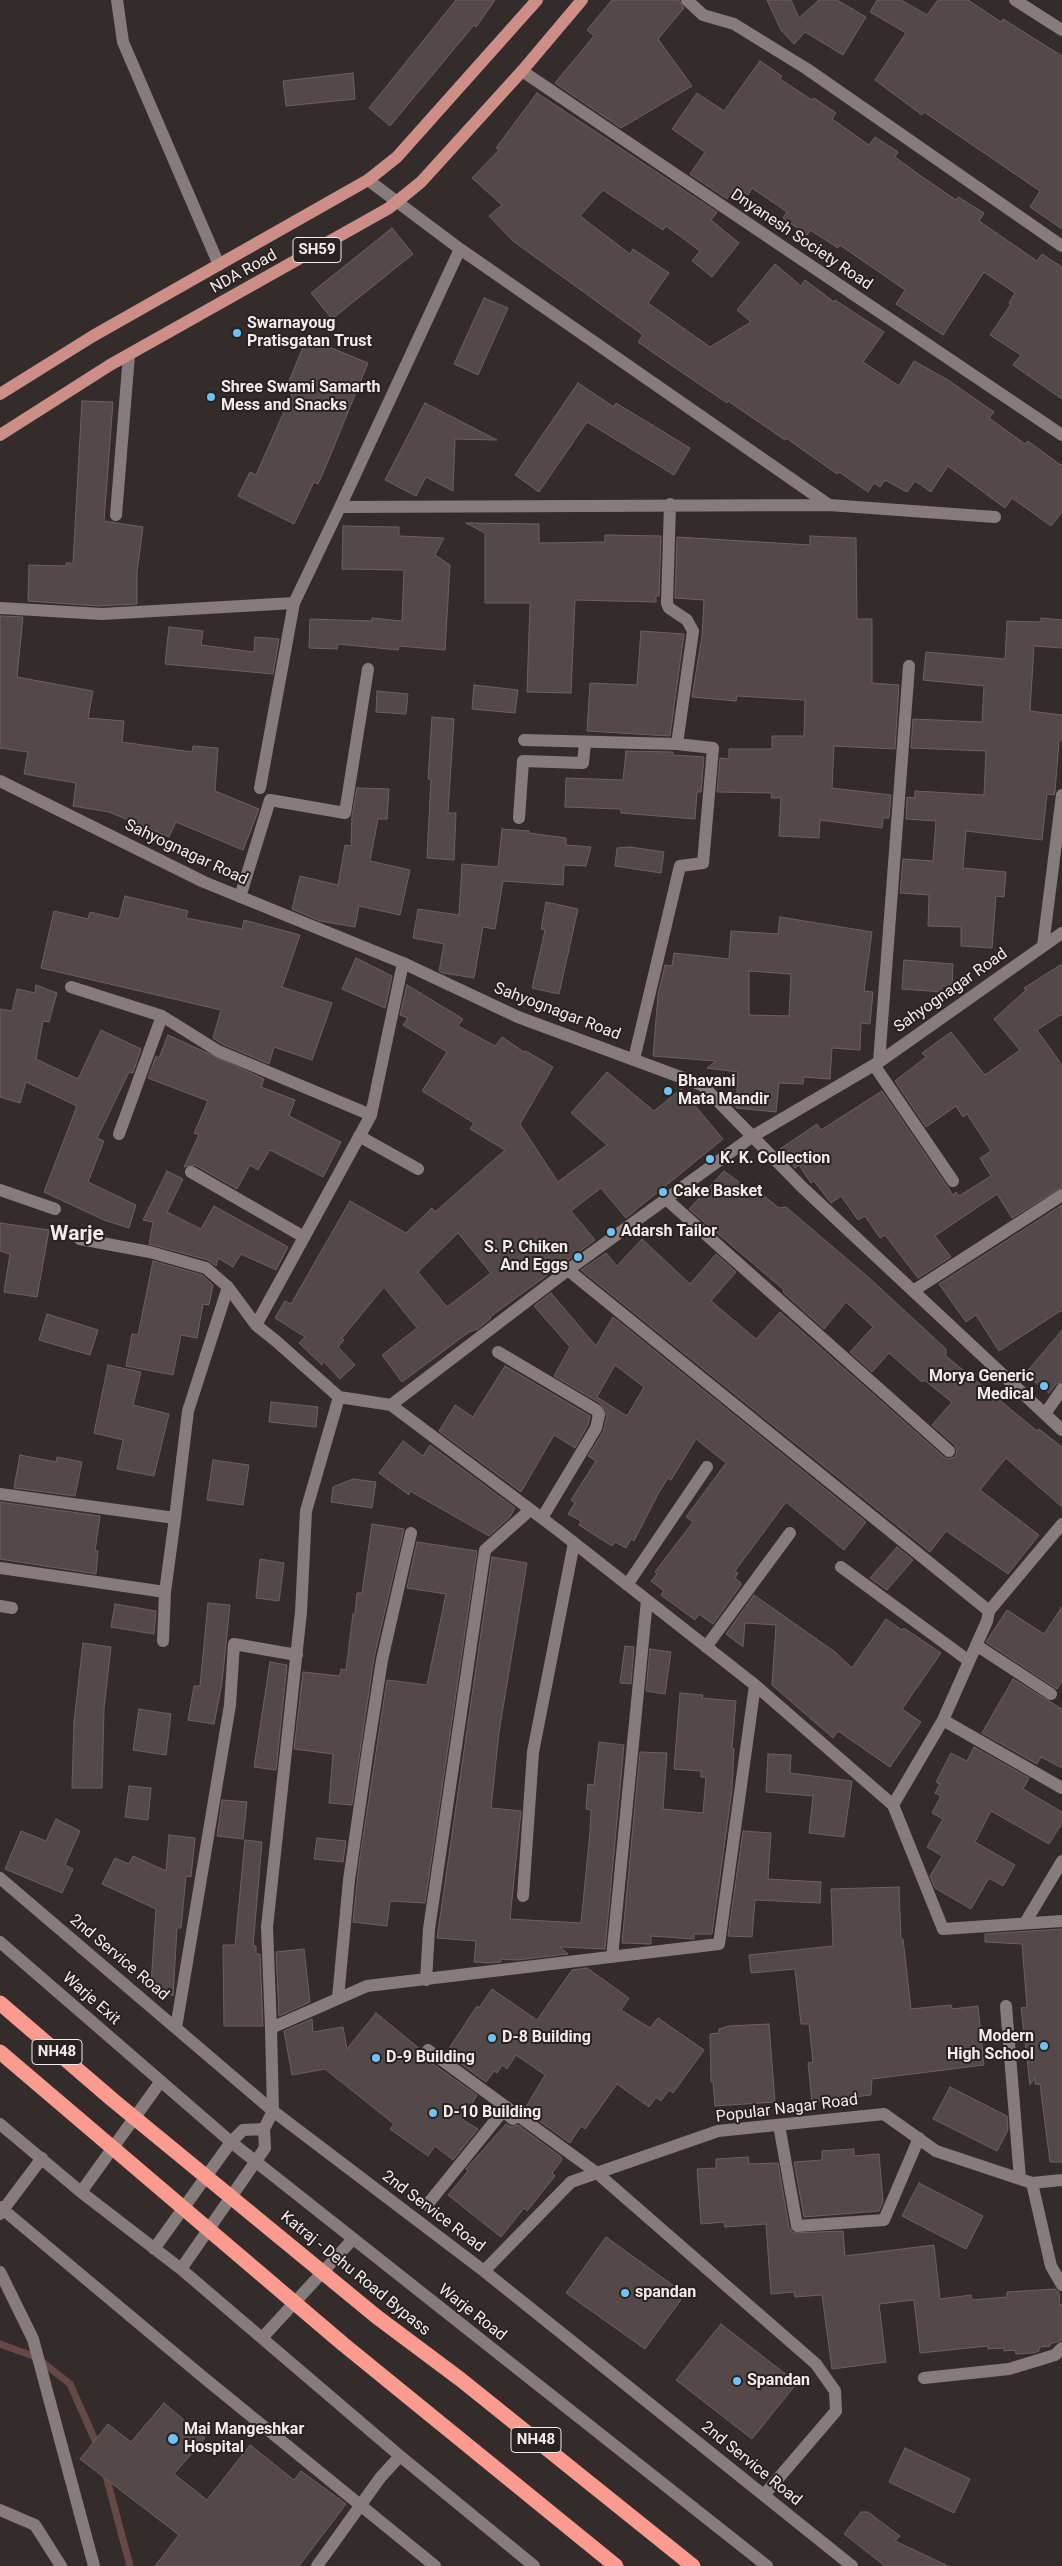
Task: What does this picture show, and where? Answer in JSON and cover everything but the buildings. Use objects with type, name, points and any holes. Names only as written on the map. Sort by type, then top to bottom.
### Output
[{"type":"highway","name":"Katraj - Dehu Road Bypass","points":[[0,2003],[114,2101],[377,2317],[460,2379],[693,2566]]},
{"type":"highway","name":"NH48","points":[[0,2052],[343,2344],[616,2566]]},
{"type":"main road","name":"NDA Road","points":[[0,394],[93,336],[368,180],[397,157],[537,0]]},
{"type":"main road","name":"NDA Road","points":[[0,436],[129,355],[348,233],[395,202],[420,182],[522,71],[582,0]]},
{"type":"street","points":[[118,0],[123,42],[219,265]]},
{"type":"street","points":[[687,0],[703,15],[734,24],[807,69],[1062,246]]},
{"type":"street","points":[[1015,0],[1062,30]]},
{"type":"street","name":"Dnyanesh Society Road","points":[[522,71],[1062,435]]},
{"type":"street","points":[[368,180],[460,249],[829,505]]},
{"type":"street","points":[[260,788],[294,603],[460,249]]},
{"type":"street","points":[[116,515],[129,355]]},
{"type":"street","points":[[340,507],[670,504],[829,505],[995,516]]},
{"type":"street","points":[[670,504],[667,602],[669,608],[687,620],[693,631],[677,744]]},
{"type":"street","points":[[0,608],[102,614],[294,603]]},
{"type":"street","points":[[909,666],[877,1064],[953,1181]]},
{"type":"street","points":[[240,897],[270,800],[345,813],[368,669]]},
{"type":"street","points":[[524,740],[677,744],[713,748],[703,863],[680,866],[634,1059]]},
{"type":"street","points":[[519,818],[523,761],[583,763],[585,743]]},
{"type":"street","name":"Sahyognagar Road","points":[[0,781],[204,882],[402,963],[518,1017],[702,1085],[753,1136],[877,1064],[1062,933]]},
{"type":"street","points":[[1043,946],[1062,795]]},
{"type":"street","points":[[256,1325],[370,1115],[402,963]]},
{"type":"street","points":[[71,987],[162,1016],[218,1051],[370,1115]]},
{"type":"street","points":[[119,1134],[162,1016]]},
{"type":"street","points":[[359,1136],[418,1169]]},
{"type":"street","points":[[391,1405],[568,1270],[753,1136],[802,1187],[1062,1430]]},
{"type":"street","points":[[191,1172],[304,1237]]},
{"type":"street","points":[[0,1190],[55,1209]]},
{"type":"street","points":[[913,1291],[1062,1195]]},
{"type":"street","points":[[666,1199],[949,1451]]},
{"type":"street","points":[[80,1238],[150,1252],[206,1268],[228,1287],[256,1325],[276,1340],[339,1397],[391,1405],[542,1518],[755,1685],[893,1805],[943,1929],[1062,1921]]},
{"type":"street","points":[[568,1270],[989,1611]]},
{"type":"street","points":[[163,1642],[165,1592],[188,1411],[228,1287]]},
{"type":"street","points":[[498,1352],[596,1410],[600,1415],[596,1428],[542,1518]]},
{"type":"street","points":[[1045,1414],[1062,1389]]},
{"type":"street","points":[[181,2269],[265,2148],[264,2129],[273,2112],[268,1927],[297,1655],[306,1511],[339,1397]]},
{"type":"street","points":[[627,1585],[707,1467]]},
{"type":"street","points":[[0,1494],[175,1518]]},
{"type":"street","points":[[426,1980],[429,1929],[485,1550],[530,1510]]},
{"type":"street","points":[[893,1805],[943,1720],[989,1611],[1062,1524]]},
{"type":"street","points":[[338,1998],[349,1880],[368,1749],[382,1660],[411,1533]]},
{"type":"street","points":[[706,1647],[790,1533]]},
{"type":"street","points":[[523,1896],[533,1752],[574,1543]]},
{"type":"street","points":[[841,1567],[969,1661]]},
{"type":"street","points":[[0,1568],[165,1592]]},
{"type":"street","points":[[612,1957],[647,1600]]},
{"type":"street","points":[[176,2028],[230,1705],[234,1644],[297,1655]]},
{"type":"street","points":[[976,1645],[1051,1694]]},
{"type":"street","points":[[271,2028],[367,1986],[719,1944],[755,1685]]},
{"type":"street","points":[[943,1720],[1062,1788]]},
{"type":"street","points":[[1025,1923],[1062,1862]]},
{"type":"street","name":"2nd Service Road","points":[[0,1878],[273,2112],[484,2271],[852,2566]]},
{"type":"street","name":"Warje Exit","points":[[0,1942],[161,2081]]},
{"type":"street","points":[[1006,2006],[1020,2178]]},
{"type":"street","points":[[428,2050],[593,2174],[816,2364],[835,2391],[836,2411],[764,2495]]},
{"type":"street","points":[[82,2192],[161,2081]]},
{"type":"street","name":"Warje Road","points":[[161,2081],[231,2142],[767,2566]]},
{"type":"street","points":[[427,2205],[503,2111],[593,2174]]},
{"type":"street","name":"Popular Nagar Road","points":[[484,2271],[570,2182],[718,2131],[884,2114],[936,2151],[1032,2183],[1062,2180]]},
{"type":"street","points":[[0,2124],[82,2192],[181,2269],[400,2456],[534,2566]]},
{"type":"street","points":[[779,2125],[797,2226],[884,2220],[919,2138]]},
{"type":"street","points":[[154,2249],[231,2142],[243,2130],[264,2129]]},
{"type":"street","points":[[42,2158],[1,2210],[359,2506],[435,2566]]},
{"type":"street","points":[[1032,2183],[1051,2266],[1062,2286]]},
{"type":"street","points":[[262,2338],[353,2239]]},
{"type":"street","points":[[0,2272],[33,2339],[42,2379],[94,2566]]},
{"type":"street","points":[[924,2378],[1009,2369],[1055,2355],[1062,2348]]},
{"type":"street","points":[[317,2566],[380,2478],[400,2456]]},
{"type":"street","points":[[0,2510],[35,2526],[62,2566]]},
{"type":"waterway","points":[[0,2344],[36,2357],[70,2384],[98,2447]]},
{"type":"waterway","points":[[105,2472],[130,2566]]},
{"type":"place","name":"Swarnayoug Pratisgatan Trust","points":[[237,333]]},
{"type":"place","name":"Shree Swami Samarth Mess and Snacks","points":[[211,397]]},
{"type":"place","name":"Bhavani Mata Mandir","points":[[668,1091]]},
{"type":"place","name":"K. K. Collection","points":[[710,1159]]},
{"type":"place","name":"Cake Basket","points":[[663,1192]]},
{"type":"place","name":"Adarsh Tailor","points":[[611,1232]]},
{"type":"place","name":"S. P. Chiken And Eggs","points":[[578,1257]]},
{"type":"place","name":"Morya Generic Medical","points":[[1044,1386]]},
{"type":"place","name":"D-8 Building","points":[[492,2038]]},
{"type":"place","name":"Modern High School","points":[[1044,2046]]},
{"type":"place","name":"D-9 Building","points":[[376,2058]]},
{"type":"place","name":"D-10 Building","points":[[433,2113]]},
{"type":"place","name":"spandan","points":[[625,2293]]},
{"type":"place","name":"Spandan","points":[[737,2381]]},
{"type":"place","name":"Mai Mangeshkar Hospital","points":[[173,2439]]},
{"type":"district","name":"Warje","points":[[77,1235]]}]
